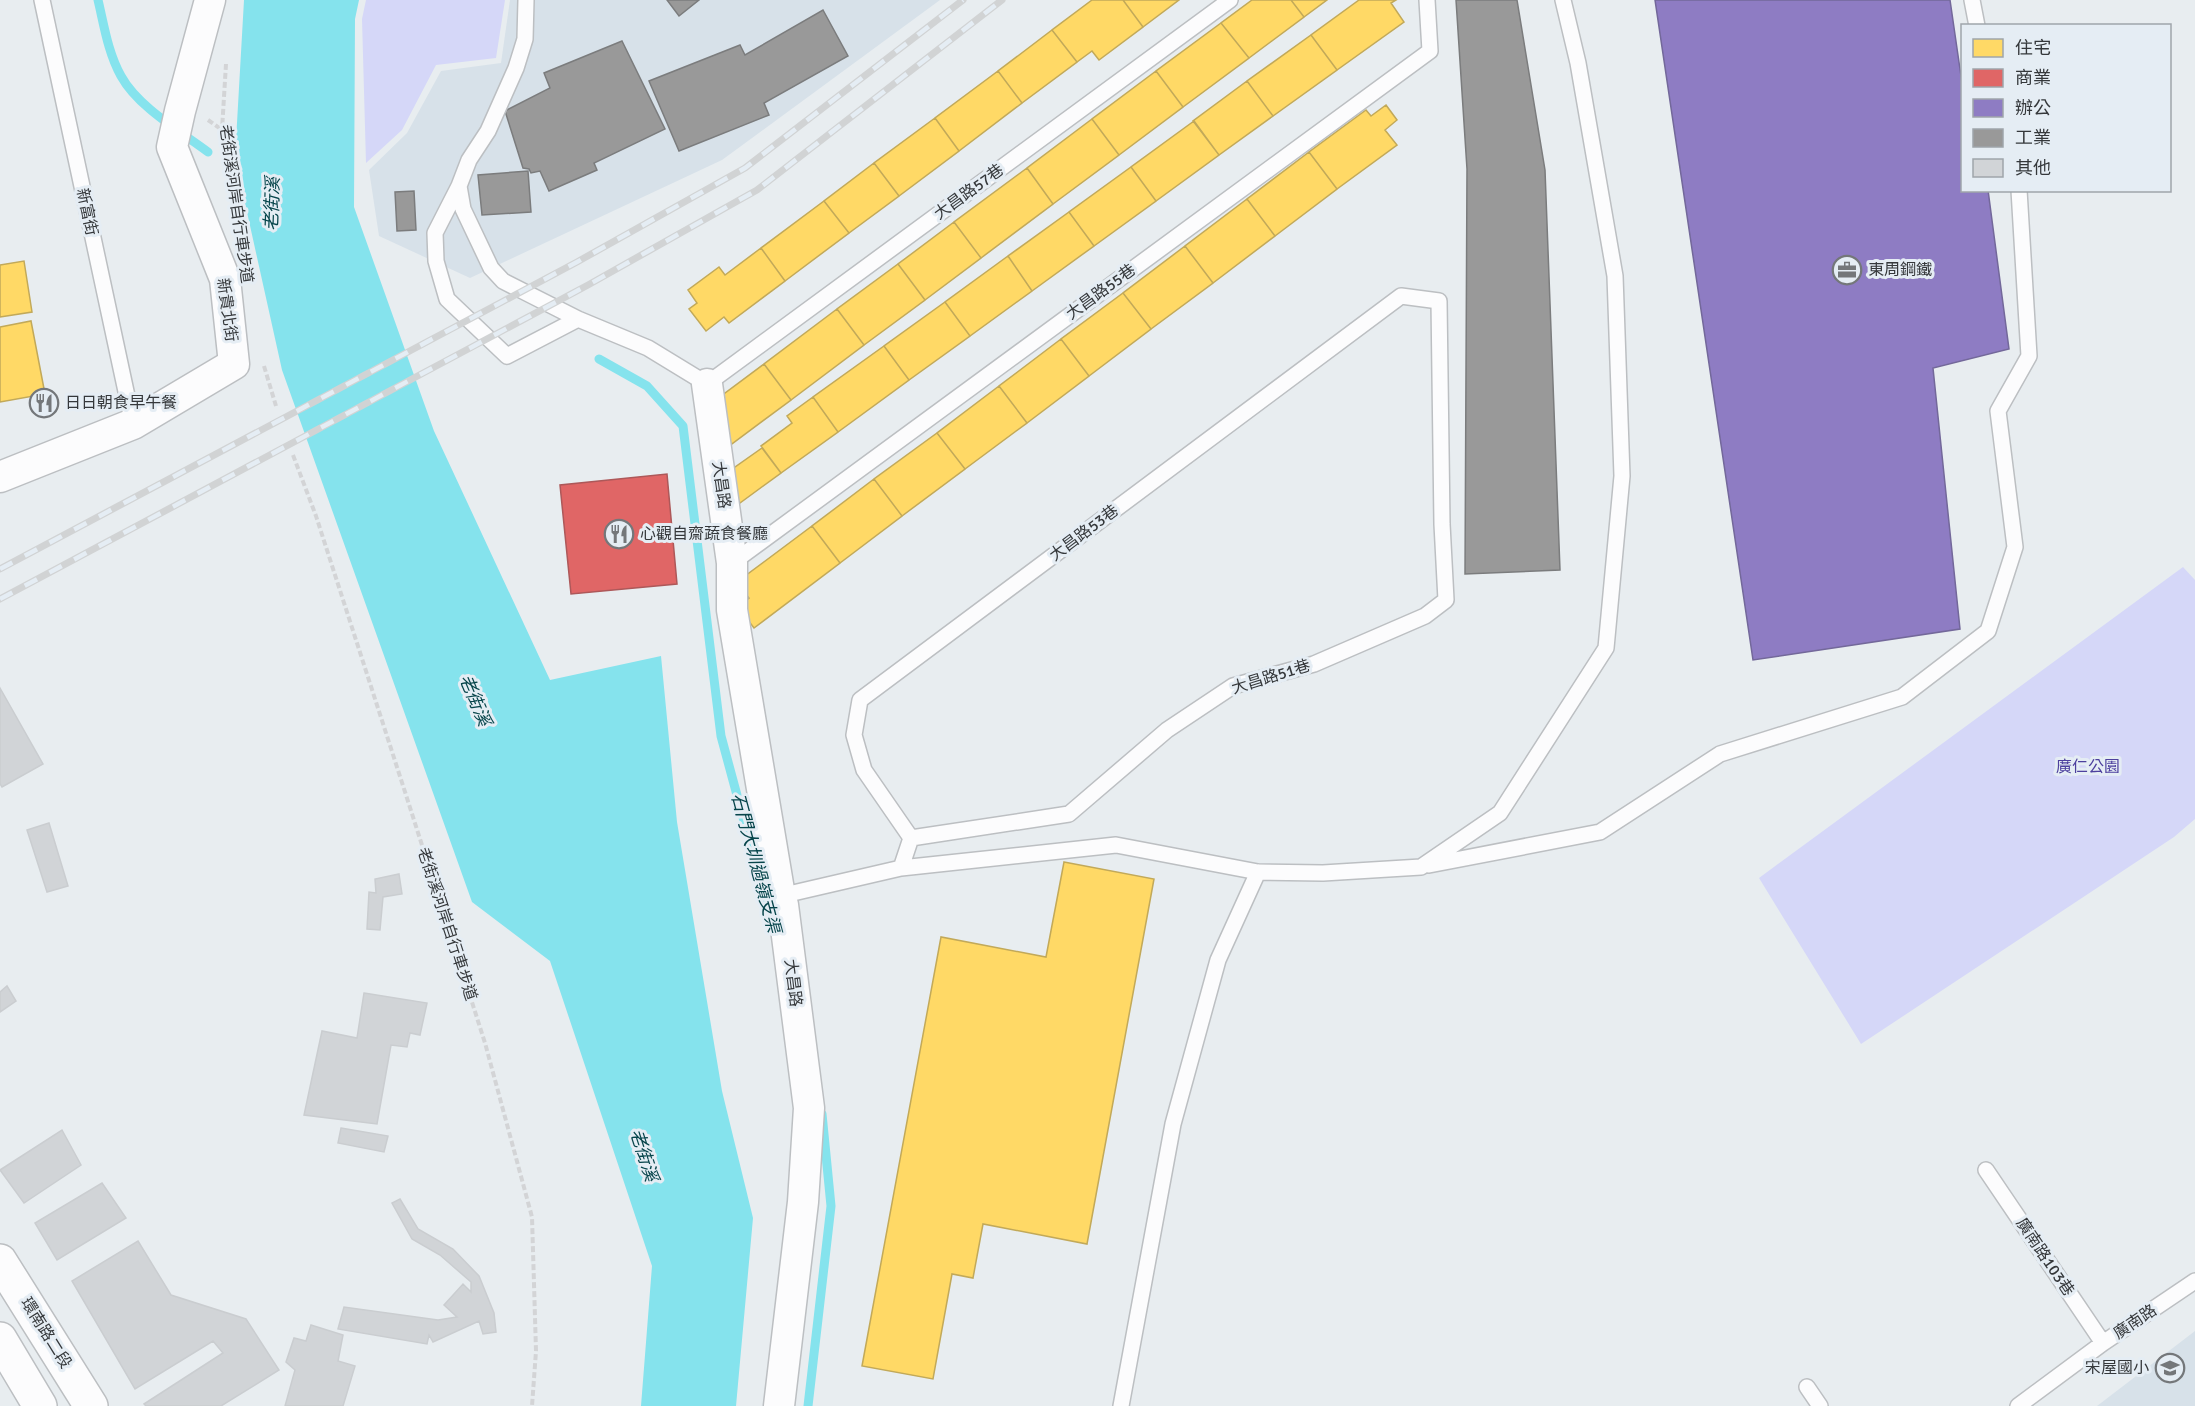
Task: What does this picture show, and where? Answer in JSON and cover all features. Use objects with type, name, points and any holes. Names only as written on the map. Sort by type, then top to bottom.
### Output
[{"type":"main road","name":"環南路二段","points":[[0,1261],[91,1406]]},
{"type":"main road","points":[[0,1339],[40,1406]]},
{"type":"street","name":"新貴北街","points":[[132,424],[234,364],[225,279],[172,147],[210,0]]},
{"type":"street","name":"大昌路","points":[[707,384],[732,563],[732,610],[783,904],[809,1108],[803,1202],[779,1406]]},
{"type":"street","points":[[0,477],[132,424]]},
{"type":"street","points":[[763,1406],[786,1203],[789,1115],[778,905],[780,896]]},
{"type":"lane","name":"新富街","points":[[42,0],[132,424]]},
{"type":"lane","points":[[526,0],[525,39],[516,68],[488,131],[469,160],[459,186],[435,232],[436,261],[447,299],[507,356],[578,319]]},
{"type":"lane","name":"大昌路57巷","points":[[707,384],[1230,0]]},
{"type":"lane","name":"大昌路55巷","points":[[732,563],[1430,51],[1427,0]]},
{"type":"lane","points":[[1420,867],[1500,813],[1606,648],[1622,476],[1615,276],[1578,63],[1563,0]]},
{"type":"lane","points":[[1972,0],[1977,24]]},
{"type":"lane","points":[[459,186],[463,209],[491,268],[503,281],[578,319],[648,348],[707,384]]},
{"type":"lane","points":[[780,896],[902,868],[1116,845],[1258,872],[1323,873],[1420,867],[1600,832],[1720,754],[1902,697],[1988,631],[2015,547],[1998,411],[2029,356],[2019,192]]},
{"type":"lane","name":"大昌路53巷","points":[[911,838],[864,770],[854,735],[860,700],[1401,296],[1439,301]]},
{"type":"lane","name":"大昌路51巷","points":[[911,838],[1069,814],[1167,730],[1233,686],[1314,664],[1425,616],[1446,600],[1442,524],[1439,301]]},
{"type":"lane","points":[[902,868],[911,838]]},
{"type":"lane","points":[[1121,1406],[1173,1124],[1218,960],[1258,872]]},
{"type":"lane","name":"廣南路103巷","points":[[1986,1170],[2103,1343]]},
{"type":"lane","name":"廣南路","points":[[2018,1406],[2103,1343],[2195,1281]]},
{"type":"lane","points":[[1807,1387],[1820,1406]]},
{"type":"path","name":"老街溪河岸自行車步道","points":[[226,62],[222,130],[236,225]]},
{"type":"path","points":[[264,365],[276,406]]},
{"type":"path","name":"老街溪河岸自行車步道","points":[[293,455],[316,516],[485,1043],[532,1217],[536,1351],[532,1406]]},
{"type":"shaded area","points":[[510,0],[940,0],[722,160],[470,278],[379,236],[369,170],[407,133],[441,71],[501,63]]},
{"type":"shaded area","name":"宋屋國小","points":[[2195,1331],[2195,1406],[2097,1406]]},
{"type":"green space","points":[[366,0],[505,0],[496,58],[436,65],[402,130],[366,163],[362,19]]},
{"type":"green space","name":"廣仁公園","points":[[2183,567],[2195,580],[2195,819],[2174,837],[1861,1044],[1759,878]]},
{"type":"water","name":"老街溪","points":[[244,0],[359,0],[355,19],[354,207],[434,431],[550,680],[661,656],[677,822],[722,1091],[753,1218],[736,1406],[641,1406],[652,1266],[550,961],[472,902],[282,370],[235,158]]},
{"type":"building: 住宅","points":[[1092,0],[1123,0],[1143,27],[1099,60],[1092,51],[1077,62],[1052,30]]},
{"type":"building: 住宅","points":[[1123,0],[1179,0],[1143,27]]},
{"type":"building: 住宅","points":[[1252,0],[1291,0],[1304,17],[1249,58],[1221,23]]},
{"type":"building: 住宅","points":[[1291,0],[1327,0],[1304,17]]},
{"type":"building: 住宅","points":[[1359,0],[1396,0],[1391,3],[1404,22],[1337,70],[1311,35]]},
{"type":"building: 住宅","points":[[1221,23],[1249,58],[1183,107],[1156,71]]},
{"type":"building: 住宅","points":[[1052,30],[1077,62],[1022,103],[998,71]]},
{"type":"building: 住宅","points":[[1311,35],[1337,70],[1273,116],[1247,81]]},
{"type":"building: 住宅","points":[[998,71],[1022,103],[959,151],[935,118]]},
{"type":"building: 住宅","points":[[1156,71],[1183,107],[1119,155],[1092,119]]},
{"type":"building: 住宅","points":[[1247,81],[1273,116],[1219,155],[1193,121]]},
{"type":"building: 住宅","points":[[1386,105],[1397,120],[1385,130],[1397,145],[1337,189],[1309,152],[1366,110],[1371,116]]},
{"type":"building: 住宅","points":[[935,118],[959,151],[899,196],[874,163]]},
{"type":"building: 住宅","points":[[1092,119],[1119,155],[1053,204],[1027,168]]},
{"type":"building: 住宅","points":[[1194,121],[1219,155],[1156,201],[1131,167]]},
{"type":"building: 住宅","points":[[1309,152],[1337,189],[1275,236],[1247,199]]},
{"type":"building: 住宅","points":[[874,163],[899,196],[849,233],[824,201]]},
{"type":"building: 住宅","points":[[1131,167],[1156,201],[1094,246],[1069,212]]},
{"type":"building: 住宅","points":[[1027,168],[1053,204],[981,258],[954,222]]},
{"type":"building: 住宅","points":[[1247,199],[1275,236],[1213,283],[1185,246]]},
{"type":"building: 住宅","points":[[824,201],[849,233],[785,281],[761,248]]},
{"type":"building: 住宅","points":[[1069,212],[1094,246],[1032,291],[1008,256]]},
{"type":"building: 住宅","points":[[954,222],[981,258],[925,300],[898,264]]},
{"type":"building: 住宅","points":[[1185,246],[1213,283],[1151,329],[1123,293]]},
{"type":"building: 住宅","points":[[761,248],[785,281],[729,323],[724,317],[706,331],[689,309],[697,303],[688,290],[719,267],[725,275]]},
{"type":"building: 住宅","points":[[1008,256],[1032,291],[970,336],[945,302]]},
{"type":"building: 住宅","points":[[24,261],[32,312],[0,317],[0,265]]},
{"type":"building: 住宅","points":[[898,264],[925,300],[864,345],[837,309]]},
{"type":"building: 住宅","points":[[1123,293],[1151,329],[1089,376],[1061,339]]},
{"type":"building: 住宅","points":[[945,302],[970,336],[909,380],[884,346]]},
{"type":"building: 住宅","points":[[837,309],[864,345],[791,400],[764,364]]},
{"type":"building: 住宅","points":[[31,321],[45,394],[0,402],[0,327]]},
{"type":"building: 住宅","points":[[1061,339],[1089,376],[1027,423],[999,386]]},
{"type":"building: 住宅","points":[[884,346],[909,380],[838,432],[813,397]]},
{"type":"building: 住宅","points":[[764,364],[791,400],[725,449],[705,408]]},
{"type":"building: 住宅","points":[[999,386],[1027,423],[965,469],[937,433]]},
{"type":"building: 住宅","points":[[813,397],[838,432],[781,473],[761,446],[792,423],[787,416]]},
{"type":"building: 住宅","points":[[937,433],[965,469],[902,516],[874,479]]},
{"type":"building: 住宅","points":[[762,448],[781,473],[740,503],[721,477]]},
{"type":"building: 住宅","points":[[874,479],[902,516],[840,563],[812,526]]},
{"type":"building: 住宅","points":[[812,526],[840,563],[754,628],[738,607],[749,598],[737,582]]},
{"type":"building: 住宅","points":[[1064,862],[1154,879],[1087,1244],[983,1224],[973,1278],[952,1274],[933,1379],[862,1366],[941,937],[1046,957]]},
{"type":"building: 商業","name":"心觀自齋蔬食餐廳","points":[[667,474],[677,584],[571,594],[560,485]]},
{"type":"building: 辦公","name":"東周鋼鐵","points":[[1655,0],[1950,0],[1961,76],[1961,192],[1988,192],[2009,349],[1933,368],[1960,629],[1753,660]]},
{"type":"building: 工業","points":[[667,0],[699,0],[679,16]]},
{"type":"building: 工業","points":[[1456,0],[1517,0],[1545,170],[1560,570],[1465,574],[1467,169]]},
{"type":"building: 工業","points":[[823,10],[848,56],[764,103],[769,115],[679,151],[649,81],[740,45],[745,55]]},
{"type":"building: 工業","points":[[622,41],[665,129],[594,163],[597,170],[549,191],[540,171],[531,173],[529,169],[523,168],[505,111],[550,88],[544,73]]},
{"type":"building: 工業","points":[[528,171],[531,212],[482,215],[478,175]]},
{"type":"building: 工業","points":[[414,191],[416,230],[397,231],[395,192]]},
{"type":"building: 其他","points":[[0,688],[43,764],[2,787],[0,784]]},
{"type":"building: 其他","points":[[49,823],[68,886],[47,892],[27,830]]},
{"type":"building: 其他","points":[[399,874],[402,894],[383,897],[380,930],[367,929],[369,892],[376,893],[375,879]]},
{"type":"building: 其他","points":[[7,986],[16,1001],[0,1012],[0,992]]},
{"type":"building: 其他","points":[[364,993],[427,1003],[420,1035],[410,1033],[407,1047],[391,1045],[377,1124],[304,1115],[322,1031],[357,1038]]},
{"type":"building: 其他","points":[[341,1128],[388,1136],[384,1152],[338,1143]]},
{"type":"building: 其他","points":[[62,1130],[81,1165],[24,1203],[0,1170]]},
{"type":"building: 其他","points":[[102,1183],[126,1218],[57,1260],[35,1223]]},
{"type":"building: 其他","points":[[400,1199],[418,1229],[453,1249],[479,1276],[494,1313],[496,1332],[483,1334],[479,1321],[433,1342],[429,1335],[427,1344],[338,1329],[344,1307],[438,1320],[457,1317],[444,1305],[463,1284],[471,1292],[471,1282],[440,1255],[412,1239],[392,1203]]},
{"type":"building: 其他","points":[[138,1241],[171,1295],[246,1319],[279,1370],[221,1406],[146,1406],[144,1404],[223,1353],[213,1341],[135,1389],[72,1281]]},
{"type":"building: 其他","points":[[311,1325],[343,1335],[338,1361],[355,1366],[343,1406],[285,1406],[295,1370],[286,1362],[294,1338],[306,1341]]},
{"type":"waterway","name":"石門大圳過嶺支渠","points":[[98,0],[113,58],[128,87],[160,118],[208,152]]},
{"type":"waterway","name":"石門大圳過嶺支渠","points":[[599,359],[647,386],[683,426],[721,736],[771,921]]},
{"type":"waterway","name":"石門大圳過嶺支渠","points":[[808,1406],[831,1206],[822,1114]]},
{"type":"railway","points":[[0,569],[577,262],[745,168],[963,0]]},
{"type":"railway","points":[[0,599],[588,285],[757,190],[1002,0]]},
{"type":"place","name":"東周鋼鐵","points":[[1847,270]]},
{"type":"place","name":"日日朝食早午餐","points":[[44,403]]},
{"type":"place","name":"心觀自齋蔬食餐廳","points":[[619,534]]},
{"type":"place","name":"宋屋國小","points":[[2170,1368]]}]
